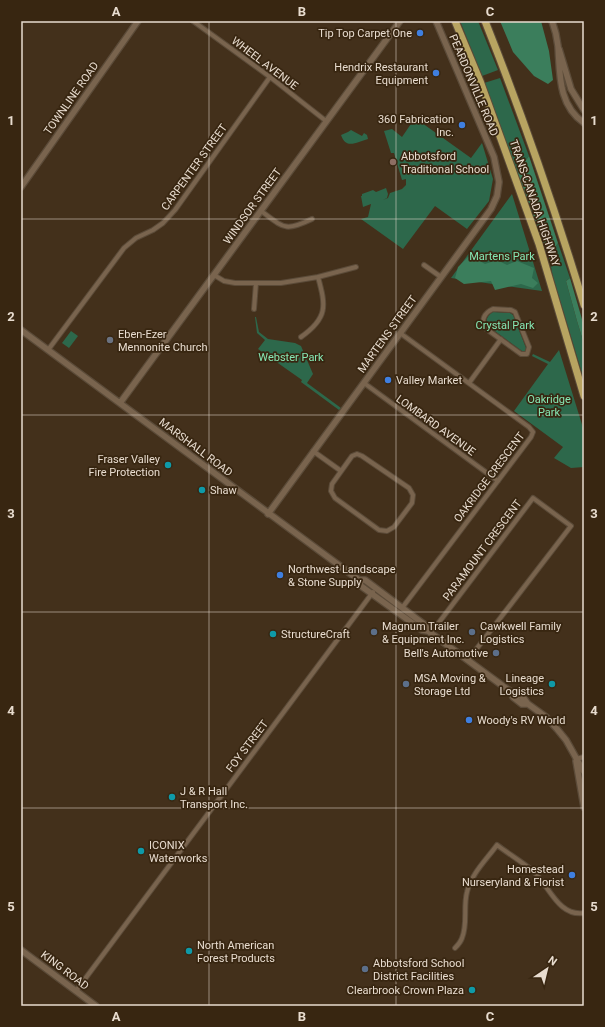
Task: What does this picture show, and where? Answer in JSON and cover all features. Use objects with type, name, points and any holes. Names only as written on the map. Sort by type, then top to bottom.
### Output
[{"type":"highway","name":"TRANS-CANADA HIGHWAY","points":[[456,21],[480,81],[539,244],[584,396]]},
{"type":"highway","name":"TRANS-CANADA HIGHWAY","points":[[485,21],[505,71],[565,242],[584,305]]},
{"type":"street","name":"TOWNLINE ROAD","points":[[21,187],[138,21]]},
{"type":"street","name":"WHEEL AVENUE","points":[[193,21],[270,77],[326,122]]},
{"type":"street","name":"WINDSOR STREET","points":[[120,403],[400,21]]},
{"type":"street","name":"PEARDONVILLE ROAD","points":[[436,21],[494,157]]},
{"type":"street","points":[[552,21],[571,89],[584,110]]},
{"type":"street","points":[[558,46],[559,75],[563,93],[568,105],[575,115],[584,123]]},
{"type":"street","name":"CARPENTER STREET","points":[[48,350],[124,248],[136,238],[153,230],[163,223],[175,210],[270,77]]},
{"type":"street","name":"MARTENS STREET","points":[[268,514],[491,209],[497,196],[499,182],[494,157]]},
{"type":"street","points":[[261,211],[286,227],[298,226],[312,220]]},
{"type":"street","points":[[424,265],[441,277]]},
{"type":"street","points":[[214,275],[224,281],[229,282],[289,282],[356,267]]},
{"type":"street","points":[[301,337],[312,330],[321,317],[324,307],[324,298],[318,276]]},
{"type":"street","points":[[254,309],[256,283]]},
{"type":"street","points":[[489,310],[511,310],[515,312],[527,341],[529,351],[527,354],[521,354],[501,339],[485,328],[483,324],[484,317],[489,310]]},
{"type":"street","name":"MARSHALL ROAD","points":[[21,330],[268,514],[359,580],[365,580],[373,591],[422,630],[430,632]]},
{"type":"street","name":"OAKRIDGE CRESCENT","points":[[400,333],[529,426],[532,432],[531,437],[402,608]]},
{"type":"street","points":[[469,383],[501,339]]},
{"type":"street","name":"LOMBARD AVENUE","points":[[364,384],[498,481]]},
{"type":"street","points":[[314,452],[341,471]]},
{"type":"street","points":[[357,454],[362,456],[409,488],[413,495],[412,503],[394,527],[387,531],[379,530],[335,498],[331,491],[332,484],[341,471],[352,456],[357,454]]},
{"type":"street","name":"PARAMOUNT CRESCENT","points":[[430,632],[533,498],[571,526],[468,660]]},
{"type":"street","name":"MARSHALL ROAD","points":[[373,591],[402,608],[425,625],[430,632],[511,692],[517,692],[528,704],[546,717],[557,729],[566,740],[584,772]]},
{"type":"street","name":"FOY STREET","points":[[76,991],[373,591]]},
{"type":"street","points":[[576,759],[584,757]]},
{"type":"street","name":"MARSHALL ROAD","points":[[576,759],[584,807]]},
{"type":"street","points":[[580,784],[584,795]]},
{"type":"street","points":[[455,948],[462,938],[464,931],[464,909],[467,891],[473,877],[497,845],[533,871],[563,908],[572,912],[584,913]]},
{"type":"street","name":"KING ROAD","points":[[21,950],[96,1006]]},
{"type":"green space","points":[[460,21],[478,21],[498,70],[482,76]]},
{"type":"green space","points":[[500,21],[541,21],[549,51],[553,80],[548,84],[534,76],[513,52]]},
{"type":"green space","points":[[500,78],[529,156],[517,172],[484,83]]},
{"type":"green space","points":[[415,118],[471,158],[482,143],[493,179],[489,201],[467,229],[435,206],[403,249],[361,219],[368,217],[371,204],[363,207],[361,196],[362,194],[373,190],[376,192],[386,188],[388,194],[387,198],[383,200],[388,198],[390,193],[402,189],[406,185],[406,179],[402,180],[394,153],[391,153],[384,131],[392,129],[402,137]]},
{"type":"green space","points":[[351,130],[362,136],[364,133],[367,135],[368,139],[349,144],[343,140],[341,135]]},
{"type":"green space","points":[[529,156],[558,243],[549,257],[517,172]]},
{"type":"green space","name":"Martens Park","points":[[512,194],[542,291],[451,278]]},
{"type":"green space","points":[[558,243],[570,278],[566,281],[584,344],[584,380],[553,277],[549,257]]},
{"type":"green space","points":[[468,257],[473,257],[485,264],[497,260],[507,265],[517,261],[534,268],[532,278],[538,283],[533,288],[521,284],[495,290],[491,281],[464,284],[455,278],[458,267]]},
{"type":"green space","points":[[570,278],[584,326],[584,344],[566,281]]},
{"type":"green space","name":"Crystal Park","points":[[493,312],[510,313],[513,315],[526,348],[525,351],[522,351],[488,326],[487,318]]},
{"type":"green space","name":"Webster Park","points":[[255,317],[259,332],[268,339],[295,343],[301,346],[313,374],[307,383],[341,408],[339,410],[301,382],[302,380],[258,349],[265,340],[257,333]]},
{"type":"green space","points":[[71,331],[78,336],[69,348],[62,343]]},
{"type":"green space","name":"Oakridge Park","points":[[559,350],[584,431],[584,467],[571,468],[554,458],[563,447],[514,411],[548,364],[532,356],[533,354],[550,362]]},
{"type":"place","name":"Tip Top Carpet One","points":[[420,33]]},
{"type":"place","name":"Hendrix Restaurant Equipment","points":[[436,73]]},
{"type":"place","name":"360 Fabrication Inc.","points":[[462,125]]},
{"type":"place","name":"Abbotsford Traditional School","points":[[393,162]]},
{"type":"place","name":"Eben-Ezer Mennonite Church","points":[[110,340]]},
{"type":"place","name":"Valley Market","points":[[388,380]]},
{"type":"place","name":"Fraser Valley Fire Protection","points":[[168,465]]},
{"type":"place","name":"Shaw","points":[[202,490]]},
{"type":"place","name":"Northwest Landscape & Stone Supply","points":[[280,575]]},
{"type":"place","name":"Magnum Trailer & Equipment Inc.","points":[[374,632]]},
{"type":"place","name":"Cawkwell Family Logistics","points":[[472,632]]},
{"type":"place","name":"StructureCraft","points":[[273,634]]},
{"type":"place","name":"Bell's Automotive","points":[[496,653]]},
{"type":"place","name":"MSA Moving & Storage Ltd","points":[[406,684]]},
{"type":"place","name":"Lineage Logistics","points":[[552,684]]},
{"type":"place","name":"Woody's RV World","points":[[469,720]]},
{"type":"place","name":"J & R Hall Transport Inc.","points":[[172,797]]},
{"type":"place","name":"ICONIX Waterworks","points":[[141,851]]},
{"type":"place","name":"Homestead Nurseryland & Florist","points":[[572,875]]},
{"type":"place","name":"North American Forest Products","points":[[189,951]]},
{"type":"place","name":"Abbotsford School District Facilities","points":[[365,969]]},
{"type":"place","name":"Clearbrook Crown Plaza","points":[[472,990]]}]
